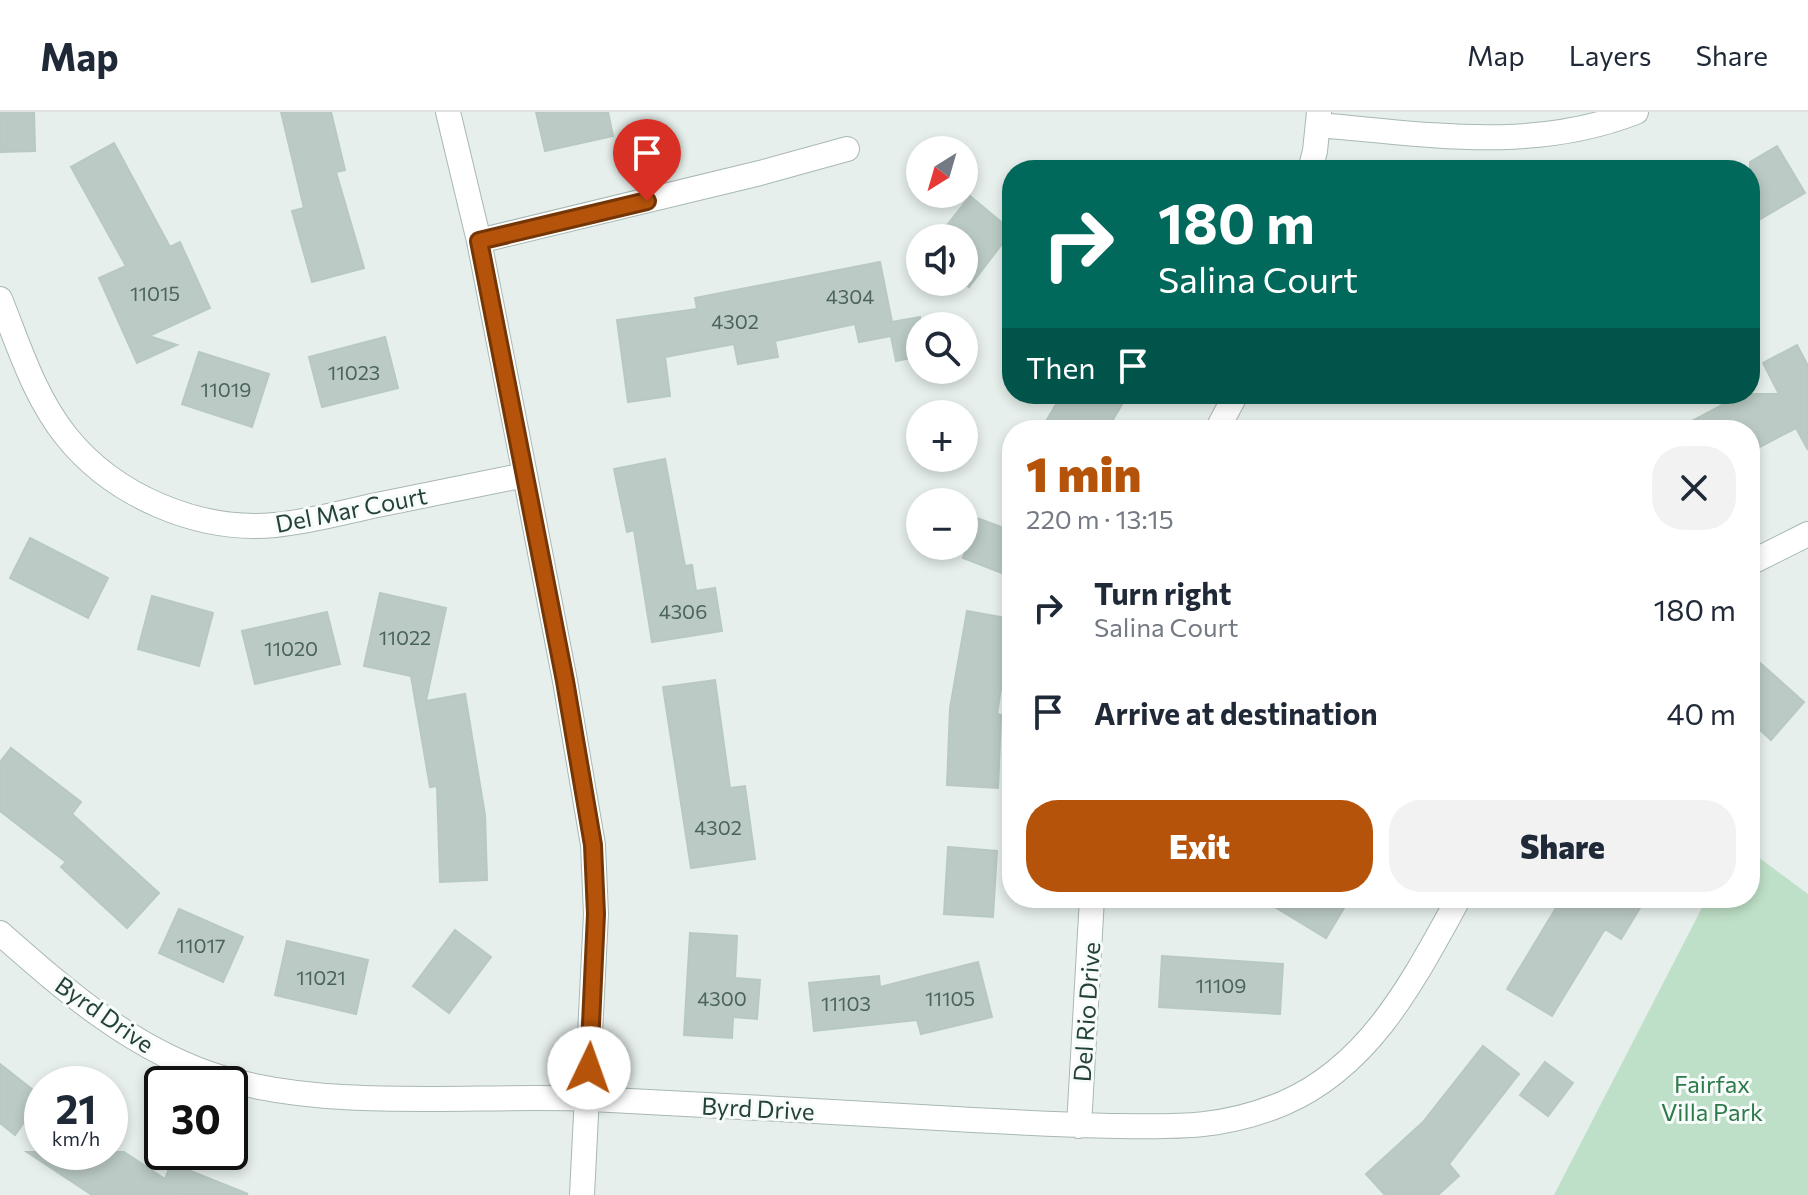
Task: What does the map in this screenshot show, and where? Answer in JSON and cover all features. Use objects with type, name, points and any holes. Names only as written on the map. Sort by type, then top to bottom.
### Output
[{"type":"street","points":[[448,112],[479,241],[565,681],[593,845],[596,914],[582,1195]]},
{"type":"street","points":[[1312,160],[1318,118],[1484,139],[1527,138],[1581,129],[1636,112]]},
{"type":"street","points":[[479,241],[847,149]]},
{"type":"street","name":"Del Mar Court","points":[[0,299],[37,391],[65,435],[115,480],[139,495],[182,514],[226,524],[277,525],[525,475]]},
{"type":"street","points":[[1760,558],[1808,534]]},
{"type":"street","name":"Del Rio Drive","points":[[1079,1126],[1091,908]]},
{"type":"street","name":"Byrd Drive","points":[[0,933],[107,1022],[145,1046],[222,1078],[266,1088],[383,1098],[588,1099],[1079,1126],[1189,1128],[1231,1121],[1276,1106],[1313,1087],[1340,1067],[1391,1015],[1453,908]]},
{"type":"green space","name":"Fairfax Villa Park","points":[[1760,858],[1808,894],[1808,1195],[1554,1195],[1702,908],[1760,908]]},
{"type":"building","points":[[0,112],[34,112],[35,151],[0,152]]},
{"type":"building","points":[[281,112],[331,112],[345,170],[336,172],[364,268],[312,282],[292,211],[304,208]]},
{"type":"building","points":[[536,112],[608,112],[613,136],[545,151]]},
{"type":"building","points":[[114,143],[170,247],[180,242],[210,308],[149,336],[177,345],[137,363],[99,278],[126,266],[71,167]]},
{"type":"building","points":[[1777,146],[1805,193],[1760,219],[1760,160],[1753,160]]},
{"type":"building","points":[[978,203],[1002,223],[1002,244],[978,275],[978,224],[948,224],[961,208],[978,208]]},
{"type":"building","points":[[880,262],[892,322],[906,320],[906,359],[896,361],[891,336],[859,342],[855,324],[775,341],[778,357],[738,364],[734,344],[665,357],[670,396],[628,402],[617,320],[697,309],[695,298]]},
{"type":"building","points":[[385,337],[398,388],[322,407],[309,357]]},
{"type":"building","points":[[1797,345],[1808,366],[1808,450],[1796,428],[1760,447],[1760,420],[1694,420],[1724,404],[1760,404],[1760,394],[1779,394],[1763,363]]},
{"type":"building","points":[[199,352],[269,374],[252,427],[182,404]]},
{"type":"building","points":[[1056,404],[1122,404],[1113,420],[1047,420]]},
{"type":"building","points":[[665,459],[685,566],[692,565],[696,591],[715,588],[722,631],[652,642],[634,530],[627,532],[614,469]]},
{"type":"building","points":[[978,518],[1002,527],[1002,573],[968,560],[978,560]]},
{"type":"building","points":[[30,538],[108,578],[88,618],[10,578]]},
{"type":"building","points":[[380,593],[446,608],[426,701],[465,694],[485,815],[487,880],[440,882],[437,786],[430,787],[411,676],[364,666]]},
{"type":"building","points":[[152,596],[213,613],[199,666],[138,649]]},
{"type":"building","points":[[967,611],[1002,617],[1002,682],[997,714],[1001,715],[998,788],[947,785],[950,708]]},
{"type":"building","points":[[327,612],[340,664],[255,684],[242,631]]},
{"type":"building","points":[[1760,663],[1804,702],[1771,740],[1760,730]]},
{"type":"building","points":[[715,680],[730,788],[745,786],[755,859],[691,868],[663,687]]},
{"type":"building","points":[[11,748],[81,802],[72,814],[159,893],[127,928],[61,867],[66,862],[0,811],[0,762]]},
{"type":"building","points":[[948,847],[997,851],[993,917],[944,914]]},
{"type":"building","points":[[1276,908],[1344,908],[1326,938]]},
{"type":"building","points":[[1556,908],[1640,908],[1621,939],[1605,929],[1552,1016],[1507,989]]},
{"type":"building","points":[[179,909],[243,937],[223,982],[159,953]]},
{"type":"building","points":[[455,930],[491,957],[449,1013],[413,986]]},
{"type":"building","points":[[690,933],[737,936],[735,978],[760,980],[757,1019],[733,1017],[732,1038],[684,1035]]},
{"type":"building","points":[[287,941],[368,960],[356,1014],[275,995]]},
{"type":"building","points":[[1162,956],[1283,964],[1280,1014],[1159,1007]]},
{"type":"building","points":[[978,962],[992,1017],[921,1034],[917,1020],[814,1031],[809,983],[879,976],[880,987]]},
{"type":"building","points":[[1483,1046],[1519,1074],[1449,1164],[1459,1176],[1438,1195],[1385,1195],[1366,1174],[1423,1122]]},
{"type":"building","points":[[1545,1062],[1573,1083],[1548,1116],[1520,1095]]},
{"type":"building","points":[[0,1064],[24,1083],[24,1122],[15,1135],[0,1123]]},
{"type":"building","points":[[128,1155],[144,1165],[144,1170],[151,1170],[165,1179],[168,1170],[188,1170],[248,1194],[92,1195],[54,1170],[128,1170]]},
{"type":"route","points":[[589,1068],[596,914],[593,845],[565,681],[479,241],[647,201]]}]
